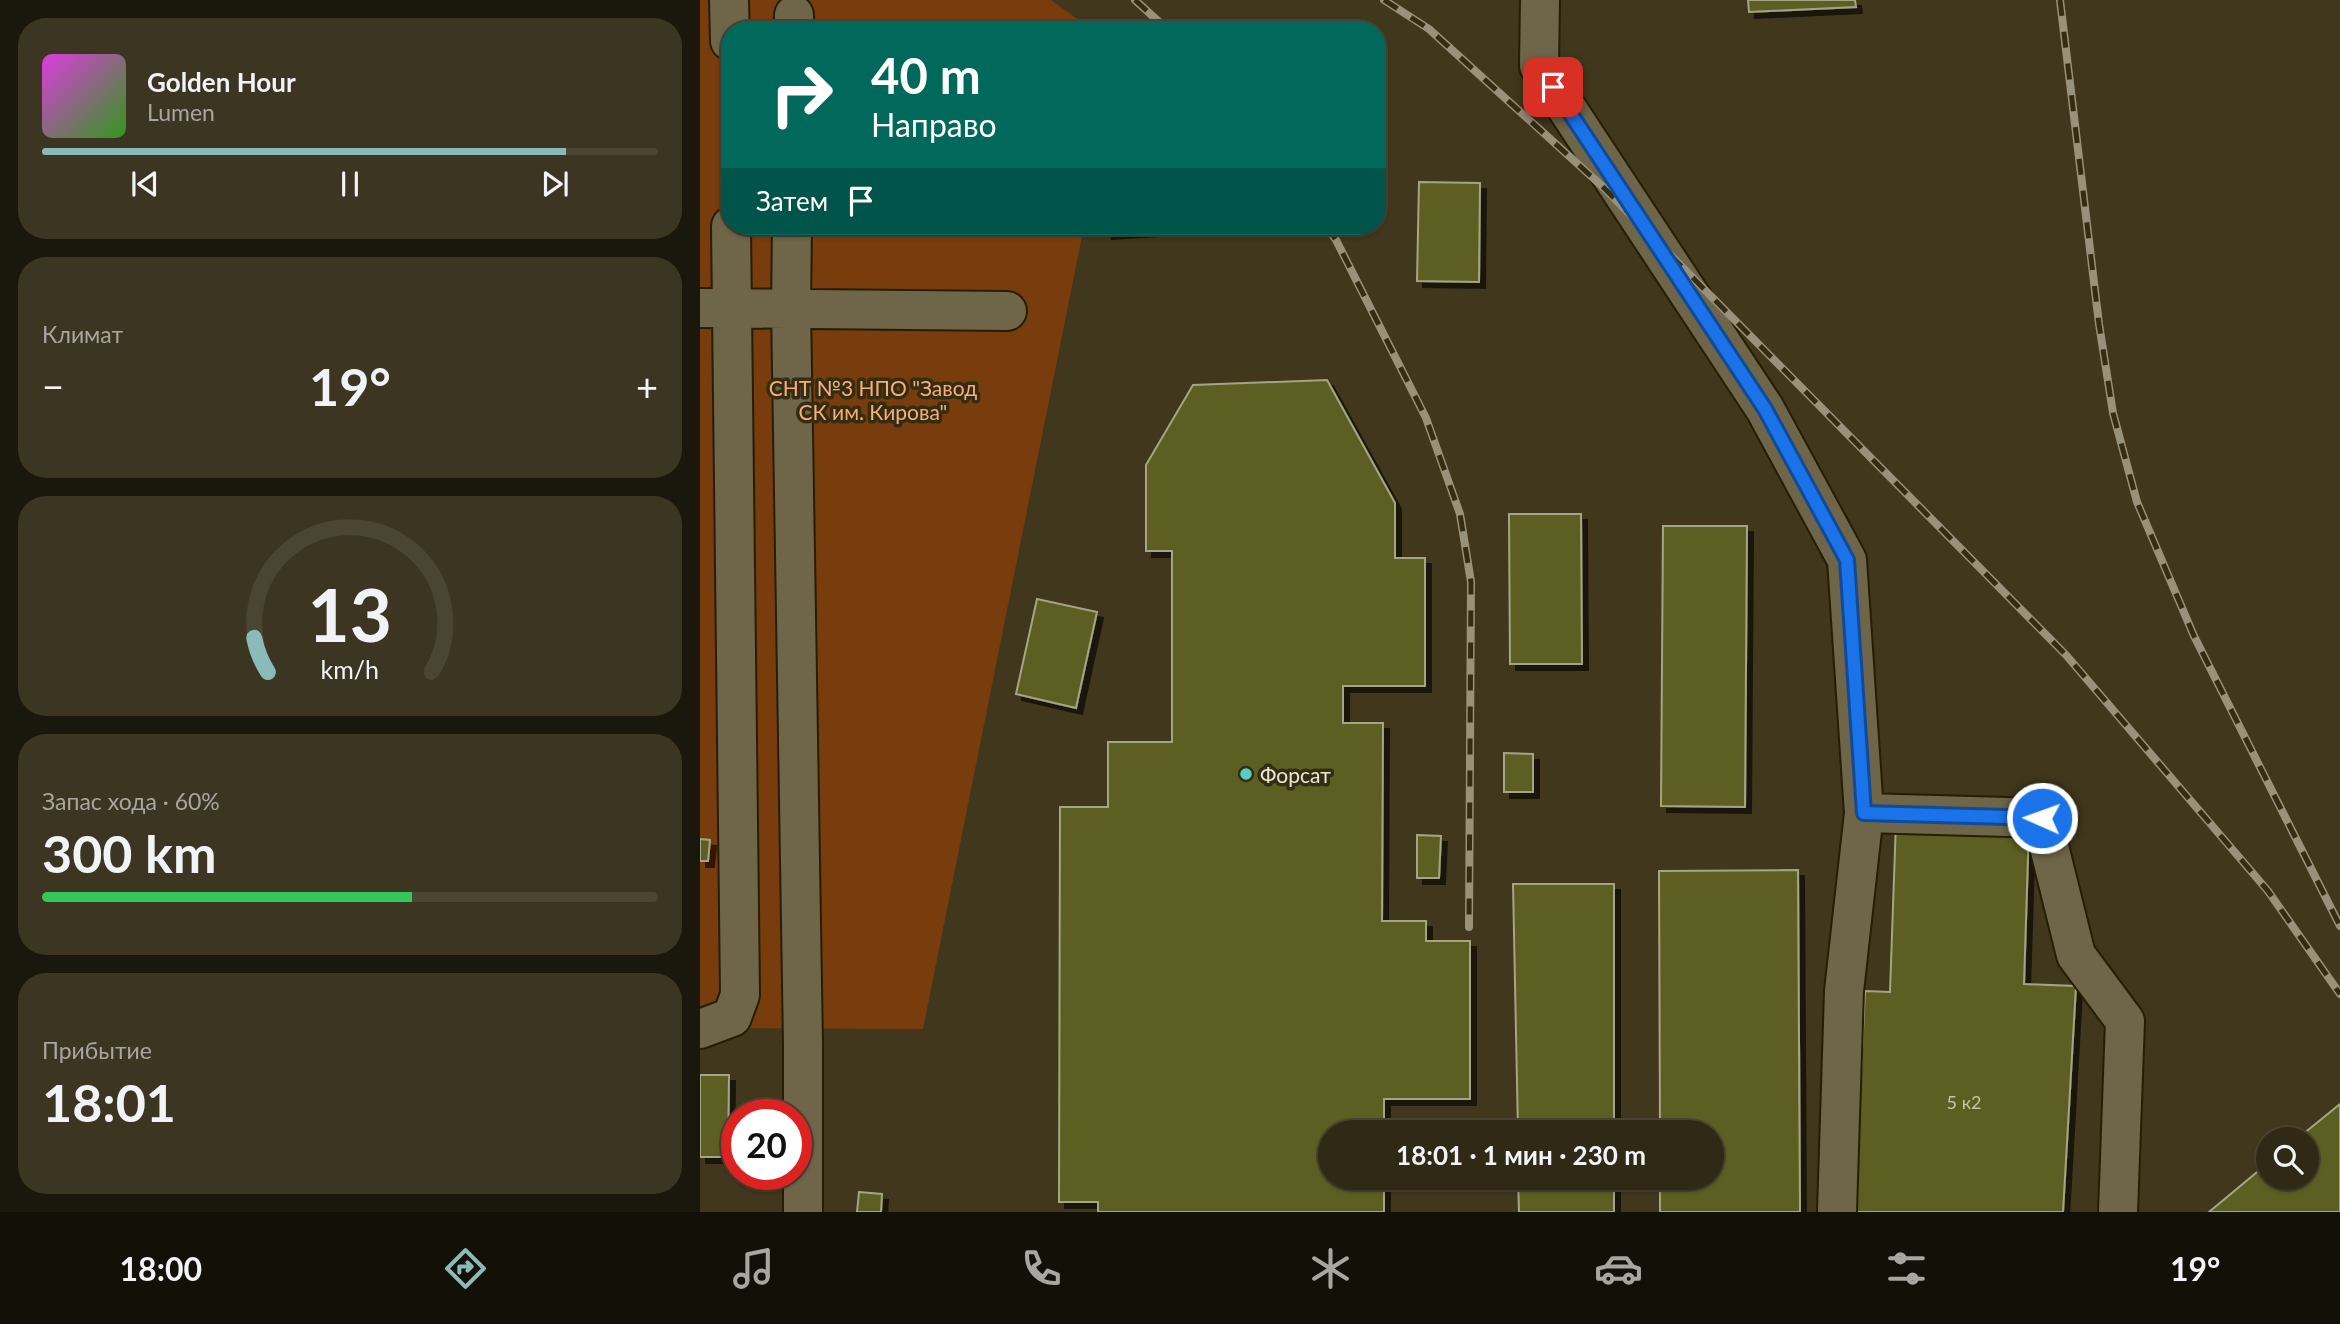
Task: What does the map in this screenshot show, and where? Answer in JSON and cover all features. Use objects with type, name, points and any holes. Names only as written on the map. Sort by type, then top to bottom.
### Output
[{"type":"street","points":[[729,0],[730,21]]},
{"type":"street","points":[[1540,0],[1539,66],[1765,409],[1847,560],[1864,813],[1844,991],[1837,1212]]},
{"type":"street","points":[[700,1029],[732,1017],[740,995],[716,308],[729,235]]},
{"type":"street","points":[[792,235],[803,1212]]},
{"type":"street","points":[[716,308],[1007,311]]},
{"type":"street","points":[[1864,813],[2042,818],[2076,955],[2125,1021],[2118,1212]]},
{"type":"green space","name":"СНТ №3 НПО \"Завод СК им. Кирова\"","points":[[700,0],[1051,0],[1079,21],[721,21],[721,235],[1082,235],[923,1029],[700,1028]]},
{"type":"building","points":[[1748,0],[1855,0],[1856,7],[1749,12]]},
{"type":"building","points":[[1419,182],[1480,183],[1479,282],[1417,281]]},
{"type":"building","name":"Форсат","points":[[1327,380],[1395,503],[1395,558],[1425,558],[1425,686],[1343,686],[1343,723],[1383,723],[1382,921],[1426,921],[1426,941],[1470,941],[1470,1099],[1384,1099],[1384,1120],[1318,1120],[1318,1190],[1384,1190],[1384,1212],[1098,1212],[1098,1202],[1059,1202],[1060,807],[1108,807],[1108,742],[1172,742],[1172,551],[1146,551],[1146,465],[1193,385]]},
{"type":"building","points":[[1509,514],[1581,514],[1582,664],[1510,664]]},
{"type":"building","points":[[1663,526],[1747,526],[1745,807],[1661,806]]},
{"type":"building","points":[[1037,599],[1097,612],[1076,708],[1016,694]]},
{"type":"building","points":[[1504,753],[1533,754],[1533,792],[1504,792]]},
{"type":"building","points":[[1896,821],[2029,826],[2024,984],[2076,986],[2063,1212],[1854,1212],[1865,991],[1890,992]]},
{"type":"building","points":[[1417,835],[1441,836],[1439,878],[1417,878]]},
{"type":"building","points":[[700,839],[710,840],[708,861],[700,861]]},
{"type":"building","points":[[1798,870],[1800,1212],[1660,1212],[1660,1190],[1724,1190],[1724,1120],[1660,1120],[1659,871]]},
{"type":"building","points":[[1513,884],[1614,884],[1614,1120],[1518,1120]]},
{"type":"building","points":[[700,1075],[729,1075],[729,1099],[721,1099],[721,1157],[700,1157]]},
{"type":"building","points":[[2340,1104],[2340,1212],[2209,1212],[2256,1173],[2256,1190],[2319,1190],[2319,1127],[2312,1127]]},
{"type":"building","points":[[1518,1190],[1614,1190],[1614,1212],[1519,1212]]},
{"type":"building","points":[[859,1192],[882,1194],[881,1212],[857,1212]]},
{"type":"railway","points":[[1135,0],[1158,21]]},
{"type":"railway","points":[[1384,0],[1429,29],[1602,186],[2066,655],[2268,891],[2340,994]]},
{"type":"railway","points":[[2060,0],[2099,324],[2113,413],[2137,502],[2194,636],[2340,926]]},
{"type":"railway","points":[[1332,235],[1426,418],[1460,514],[1471,582],[1469,927]]},
{"type":"place","name":"Форсат","points":[[1246,774]]},
{"type":"route","points":[[1553,87],[1765,409],[1847,560],[1864,813],[2042,818]]}]
